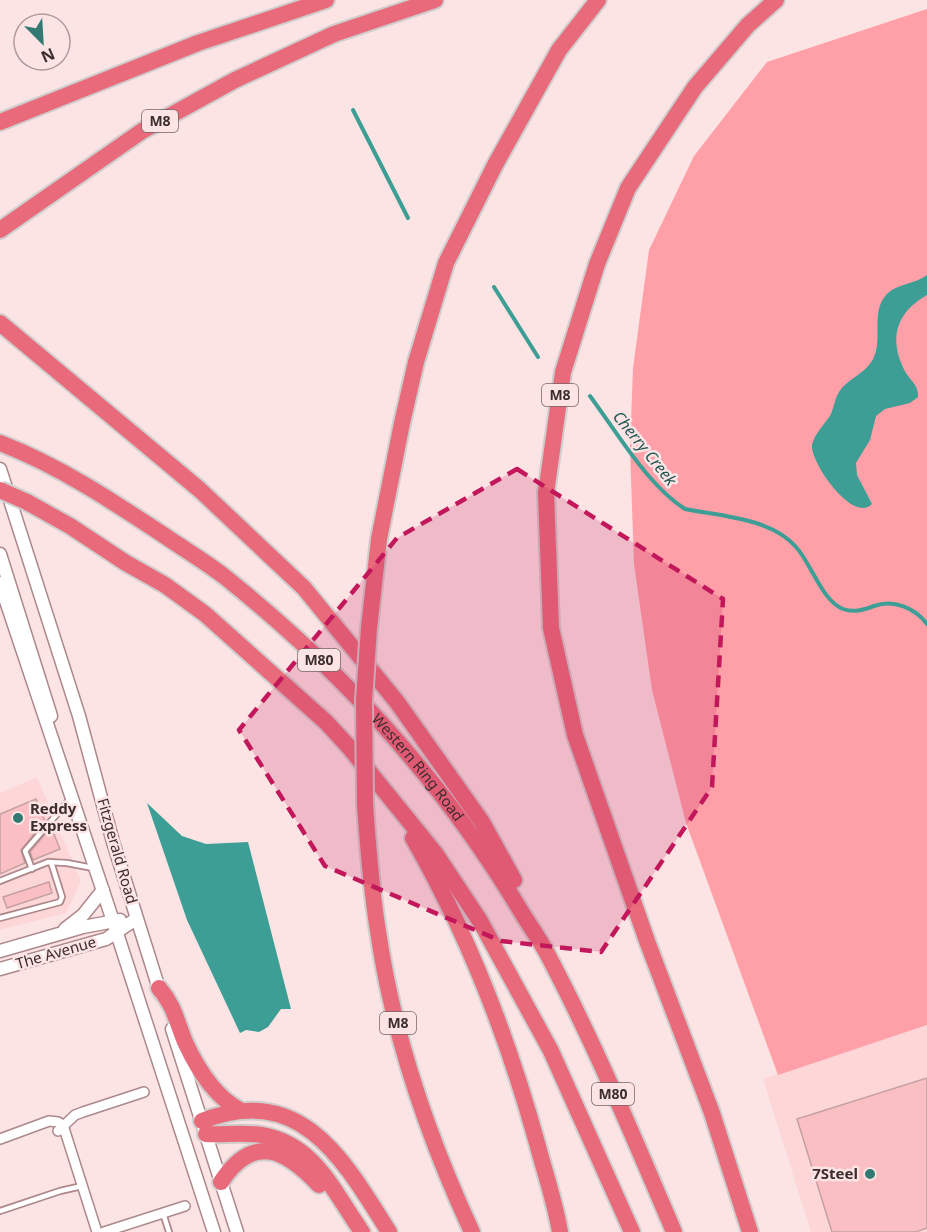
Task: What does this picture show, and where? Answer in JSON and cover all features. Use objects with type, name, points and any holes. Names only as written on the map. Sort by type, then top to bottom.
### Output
[{"type":"highway","points":[[0,122],[198,43],[325,0]]},
{"type":"highway","name":"M8","points":[[0,230],[142,131],[274,61],[334,34],[435,0]]},
{"type":"highway","name":"M8","points":[[472,1232],[426,1118],[390,994],[378,933],[369,868],[365,804],[364,700],[369,628],[379,539],[402,423],[416,362],[446,263],[495,165],[560,50],[598,0]]},
{"type":"highway","name":"M8","points":[[750,1232],[712,1113],[647,941],[575,735],[551,628],[546,493],[563,372],[597,264],[628,188],[695,87],[748,25],[776,0]]},
{"type":"highway","points":[[0,323],[200,490],[304,588],[397,702],[482,822],[522,895],[549,957]]},
{"type":"highway","points":[[0,330],[27,347]]},
{"type":"highway","name":"Western Ring Road","points":[[5,445],[51,466],[126,510],[224,576],[333,673],[378,718],[450,805],[506,885],[549,957],[674,1232]]},
{"type":"highway","name":"M80","points":[[0,490],[70,526],[126,563],[165,585],[205,614],[326,722],[349,747],[435,853],[480,921],[550,1051],[632,1232]]},
{"type":"highway","points":[[380,788],[414,840],[479,972],[516,1072],[558,1217],[560,1232]]},
{"type":"highway","points":[[159,988],[170,1002],[186,1044],[203,1073],[225,1102],[240,1110]]},
{"type":"highway","points":[[204,1127],[221,1114],[240,1110],[259,1110],[295,1120],[317,1134],[339,1156],[389,1232]]},
{"type":"highway","points":[[204,1127],[261,1135],[300,1149],[322,1172],[358,1227]]},
{"type":"highway","points":[[221,1182],[228,1170],[245,1157],[265,1151],[277,1153],[288,1157],[308,1172],[358,1227]]},
{"type":"main road","name":"Fitzgerald Road","points":[[0,469],[79,716],[112,842],[237,1232]]},
{"type":"main road","points":[[0,554],[47,698],[70,796]]},
{"type":"main road","name":"Fitzgerald Road","points":[[0,583],[96,868],[214,1232]]},
{"type":"main road","name":"The Avenue","points":[[59,933],[83,915],[103,890]]},
{"type":"main road","name":"The Avenue","points":[[0,969],[94,943],[115,926],[136,919]]},
{"type":"main road","name":"The Avenue","points":[[0,951],[99,923],[115,926]]},
{"type":"main road","points":[[182,1131],[204,1127]]},
{"type":"street","points":[[0,1139],[29,1129],[60,1128],[83,1112],[144,1092]]},
{"type":"street","points":[[60,1128],[68,1144],[97,1232]]},
{"type":"street","points":[[104,1232],[186,1206]]},
{"type":"lane","points":[[32,869],[26,851],[70,796]]},
{"type":"lane","points":[[0,881],[50,862],[96,868]]},
{"type":"lane","points":[[0,918],[60,902],[62,897],[50,862]]},
{"type":"lane","points":[[0,1211],[82,1186]]},
{"type":"lane","points":[[163,1213],[169,1232]]},
{"type":"highlighted area","points":[[517,469],[723,599],[712,787],[601,952],[501,941],[325,866],[239,730],[397,538]]},
{"type":"shaded area","points":[[927,9],[927,1025],[778,1075],[686,823],[652,690],[634,564],[630,449],[633,368],[649,250],[694,156],[767,62]]},
{"type":"shaded area","points":[[37,777],[81,881],[66,913],[0,930],[0,793]]},
{"type":"shaded area","points":[[927,1025],[927,1232],[811,1232],[763,1079]]},
{"type":"water","points":[[927,275],[927,295],[908,310],[902,319],[896,339],[900,361],[916,387],[918,397],[910,403],[885,409],[876,416],[870,440],[856,463],[857,475],[872,504],[864,508],[854,506],[844,499],[825,476],[813,453],[813,441],[831,414],[839,392],[872,361],[877,345],[881,302],[895,288]]},
{"type":"water","points":[[147,803],[182,836],[206,844],[248,842],[291,1009],[281,1009],[268,1027],[259,1032],[246,1030],[240,1033],[187,920]]},
{"type":"building","points":[[36,799],[45,821],[21,850],[25,863],[0,874],[0,814]]},
{"type":"building","points":[[51,827],[60,849],[33,860],[30,852]]},
{"type":"building","points":[[49,882],[52,893],[7,908],[3,897]]},
{"type":"building","name":"7Steel","points":[[927,1078],[927,1228],[916,1232],[832,1232],[797,1119]]},
{"type":"waterway","name":"Cherry Creek","points":[[353,110],[408,218]]},
{"type":"waterway","name":"Cherry Creek","points":[[494,287],[538,357]]},
{"type":"waterway","name":"Cherry Creek","points":[[590,396],[658,487],[685,509],[729,516],[759,524],[785,537],[796,547],[829,598],[843,609],[855,611],[882,604],[896,604],[910,609],[927,624]]},
{"type":"place","name":"Reddy Express","points":[[18,818]]},
{"type":"place","name":"7Steel","points":[[870,1174]]}]
